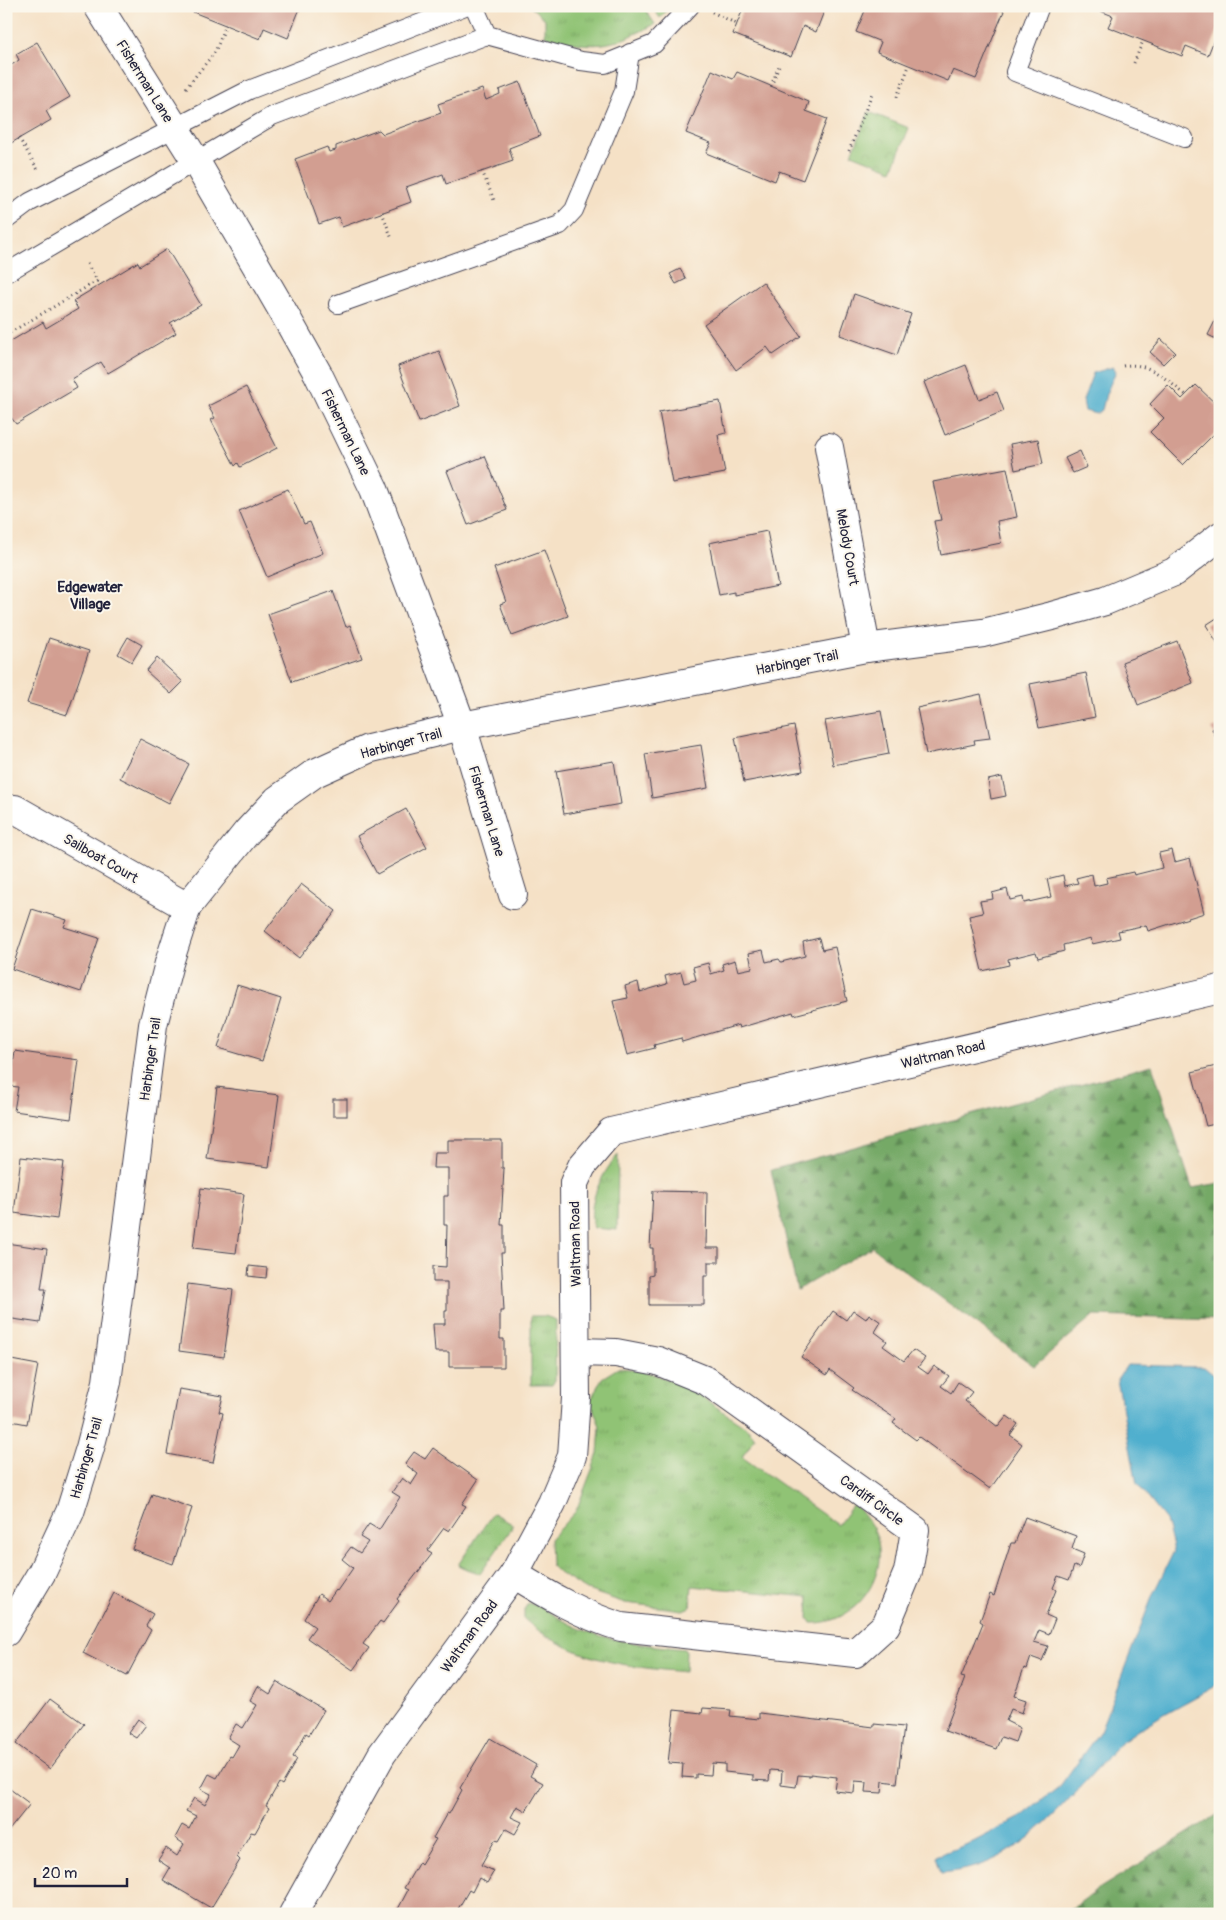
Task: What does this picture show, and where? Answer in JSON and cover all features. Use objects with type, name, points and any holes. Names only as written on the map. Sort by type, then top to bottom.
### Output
[{"type":"street","name":"Fisherman Lane","points":[[98,6],[195,160],[318,374],[374,489],[462,726],[513,895]]},
{"type":"street","name":"Melody Court","points":[[829,446],[866,648]]},
{"type":"street","name":"Harbinger Trail","points":[[6,1632],[42,1572],[70,1512],[90,1448],[107,1382],[153,1025],[168,963],[187,907],[241,839],[277,800],[315,773],[368,749],[462,726],[866,648],[984,633],[1105,601],[1174,572],[1220,536]]},
{"type":"street","name":"Sailboat Court","points":[[15,809],[187,907]]},
{"type":"street","name":"Waltman Road","points":[[293,1914],[382,1754],[514,1574],[552,1503],[572,1456],[576,1398],[574,1183],[582,1166],[611,1132],[1220,989]]},
{"type":"street","name":"Cardiff Circle","points":[[514,1574],[563,1604],[593,1619],[621,1627],[855,1653],[886,1625],[908,1572],[915,1530],[707,1381],[658,1361],[616,1353],[576,1352]]},
{"type":"lane","points":[[6,220],[30,202],[249,90],[465,6]]},
{"type":"lane","points":[[474,6],[487,35]]},
{"type":"lane","points":[[6,273],[272,116],[487,35],[581,61],[605,64],[654,44],[690,6]]},
{"type":"lane","points":[[1040,6],[1015,72],[1184,138]]},
{"type":"lane","points":[[338,304],[560,225],[574,210],[624,91],[630,53]]},
{"type":"path","points":[[707,9],[737,24]]},
{"type":"path","points":[[186,88],[214,52],[226,25]]},
{"type":"path","points":[[1134,63],[1143,41]]},
{"type":"path","points":[[771,86],[778,66]]},
{"type":"path","points":[[897,97],[910,66]]},
{"type":"path","points":[[849,151],[873,91]]},
{"type":"path","points":[[19,138],[41,174]]},
{"type":"path","points":[[482,172],[494,200]]},
{"type":"path","points":[[382,212],[392,238]]},
{"type":"path","points":[[87,264],[100,285]]},
{"type":"path","points":[[6,335],[97,281]]},
{"type":"path","points":[[1123,366],[1143,366],[1163,376],[1186,395]]},
{"type":"green space","points":[[530,6],[643,6],[655,24],[626,38],[613,42],[589,45],[545,36],[545,19]]},
{"type":"green space","points":[[652,6],[671,6],[660,18]]},
{"type":"green space","points":[[869,112],[909,128],[892,170],[852,154]]},
{"type":"green space","points":[[1152,1065],[1192,1188],[1220,1183],[1220,1320],[1094,1316],[1034,1366],[872,1247],[797,1290],[771,1170]]},
{"type":"green space","points":[[618,1155],[617,1230],[594,1228],[592,1209],[597,1189],[601,1179]]},
{"type":"green space","points":[[531,1316],[545,1316],[556,1320],[555,1380],[552,1385],[531,1385]]},
{"type":"green space","points":[[618,1368],[663,1377],[690,1390],[743,1425],[755,1438],[742,1457],[838,1525],[852,1506],[857,1507],[875,1532],[879,1548],[874,1580],[856,1606],[842,1616],[827,1621],[811,1623],[808,1618],[809,1597],[692,1586],[690,1607],[683,1610],[625,1603],[587,1590],[559,1573],[551,1565],[550,1539],[576,1511],[598,1454],[600,1426],[590,1401],[602,1378]]},
{"type":"green space","points":[[493,1513],[512,1524],[512,1528],[480,1574],[458,1565]]},
{"type":"green space","points":[[528,1603],[540,1607],[576,1627],[602,1636],[629,1642],[684,1649],[686,1652],[685,1672],[621,1664],[600,1659],[561,1644],[542,1633],[524,1619],[524,1610]]},
{"type":"green space","points":[[1220,1813],[1220,1914],[1064,1914],[1100,1888]]},
{"type":"water","points":[[1113,367],[1116,371],[1106,394],[1102,410],[1096,414],[1085,411],[1083,400],[1093,373]]},
{"type":"water","points":[[1127,1365],[1204,1367],[1220,1380],[1220,1683],[1159,1717],[1124,1740],[1060,1809],[1026,1840],[988,1862],[966,1869],[941,1873],[936,1856],[973,1842],[1021,1817],[1060,1786],[1100,1731],[1154,1592],[1174,1551],[1166,1520],[1137,1484],[1117,1380]]},
{"type":"building","points":[[196,6],[301,6],[288,38],[264,28],[260,39],[193,12]]},
{"type":"building","points":[[744,6],[826,6],[816,32],[803,26],[791,57],[733,34]]},
{"type":"building","points":[[867,6],[992,6],[1004,11],[976,79],[953,70],[948,81],[877,52],[881,42],[856,32]]},
{"type":"building","points":[[1088,6],[1220,6],[1220,25],[1208,55],[1186,46],[1182,56],[1108,27],[1113,16]]},
{"type":"building","points":[[37,42],[70,97],[46,111],[51,120],[6,146],[6,59],[10,66],[19,60],[16,54]]},
{"type":"building","points":[[712,70],[733,79],[737,72],[809,102],[806,111],[827,119],[803,180],[779,171],[775,181],[706,153],[711,143],[686,133]]},
{"type":"building","points":[[520,82],[540,136],[509,148],[513,161],[446,184],[443,174],[406,187],[411,202],[342,227],[339,217],[319,224],[295,159],[327,147],[329,152],[336,150],[336,146],[379,130],[383,134],[441,113],[438,104],[482,89],[486,100],[500,94],[499,90]]},
{"type":"building","points":[[167,249],[201,305],[170,323],[176,333],[108,373],[101,362],[72,379],[77,388],[16,424],[10,416],[6,418],[6,344],[43,322],[46,328],[78,309],[73,301],[138,262],[140,266]]},
{"type":"building","points":[[680,269],[686,279],[676,284],[670,274]]},
{"type":"building","points":[[763,282],[801,336],[773,355],[767,347],[736,370],[704,324]]},
{"type":"building","points":[[854,294],[911,314],[897,355],[840,335]]},
{"type":"building","points":[[1220,311],[1220,341],[1208,335]]},
{"type":"building","points":[[1161,339],[1175,352],[1163,364],[1150,352]]},
{"type":"building","points":[[439,351],[460,406],[419,422],[398,366]]},
{"type":"building","points":[[966,365],[979,399],[997,392],[1004,411],[945,435],[924,382]]},
{"type":"building","points":[[1168,385],[1182,399],[1196,385],[1220,408],[1220,428],[1183,465],[1150,432],[1164,418],[1150,404]]},
{"type":"building","points":[[246,387],[277,448],[240,467],[238,463],[235,466],[211,420],[215,418],[208,406]]},
{"type":"building","points":[[720,401],[726,433],[718,435],[725,473],[672,483],[659,412]]},
{"type":"building","points":[[1038,439],[1043,464],[1015,470],[1010,444]]},
{"type":"building","points":[[1080,451],[1087,467],[1073,473],[1065,458]]},
{"type":"building","points":[[485,456],[507,510],[468,525],[447,471]]},
{"type":"building","points":[[1007,468],[1017,517],[997,521],[1001,543],[941,555],[934,521],[941,520],[933,482]]},
{"type":"building","points":[[288,489],[304,524],[310,522],[323,553],[267,577],[239,511]]},
{"type":"building","points":[[767,531],[778,586],[734,595],[734,592],[719,595],[709,543]]},
{"type":"building","points":[[544,550],[568,616],[512,636],[500,604],[506,602],[494,568]]},
{"type":"building","points":[[333,591],[346,627],[350,625],[362,658],[292,682],[268,614]]},
{"type":"building","points":[[1220,616],[1220,647],[1206,625]]},
{"type":"building","points":[[128,637],[142,645],[132,662],[118,654]]},
{"type":"building","points":[[49,638],[89,651],[67,715],[27,703]]},
{"type":"building","points":[[1177,641],[1193,683],[1138,705],[1122,662]]},
{"type":"building","points":[[157,658],[183,682],[171,694],[146,671]]},
{"type":"building","points":[[1086,673],[1095,717],[1039,728],[1030,684]]},
{"type":"building","points":[[981,694],[990,738],[974,740],[975,744],[926,754],[917,708]]},
{"type":"building","points":[[881,711],[889,754],[833,765],[825,721]]},
{"type":"building","points":[[794,726],[803,771],[744,782],[735,738]]},
{"type":"building","points":[[1220,726],[1220,745],[1212,729]]},
{"type":"building","points":[[140,739],[189,764],[169,803],[120,778]]},
{"type":"building","points":[[701,745],[708,788],[652,798],[645,754]]},
{"type":"building","points":[[614,761],[621,804],[564,814],[556,771]]},
{"type":"building","points":[[1002,777],[1006,796],[991,799],[988,780]]},
{"type":"building","points":[[406,809],[427,847],[377,874],[357,836]]},
{"type":"building","points":[[1172,850],[1175,862],[1190,858],[1204,913],[1148,931],[1146,925],[1118,931],[1120,938],[1092,944],[1091,938],[1063,945],[1064,951],[1038,958],[1036,952],[1008,959],[1009,965],[982,971],[969,916],[983,913],[980,901],[993,899],[992,893],[1007,889],[1010,900],[1023,897],[1024,903],[1051,897],[1047,879],[1063,875],[1065,886],[1078,883],[1076,878],[1092,874],[1094,886],[1107,883],[1106,878],[1133,872],[1134,875],[1162,868],[1159,853]]},
{"type":"building","points":[[301,884],[336,911],[299,958],[265,931]]},
{"type":"building","points":[[32,909],[67,920],[64,927],[99,938],[81,992],[12,969]]},
{"type":"building","points":[[819,938],[822,950],[835,947],[847,1001],[794,1015],[793,1012],[739,1028],[738,1025],[682,1042],[681,1038],[654,1045],[655,1048],[627,1055],[613,1001],[628,998],[625,986],[638,982],[640,992],[667,984],[665,976],[681,972],[684,983],[696,980],[693,967],[708,963],[711,974],[724,970],[722,964],[735,960],[738,971],[752,968],[749,953],[763,950],[766,962],[779,959],[781,962],[805,956],[803,942]]},
{"type":"building","points":[[237,985],[281,999],[262,1061],[218,1048]]},
{"type":"building","points":[[15,1051],[79,1060],[71,1119],[14,1111],[18,1087],[10,1086]]},
{"type":"building","points":[[1220,1065],[1220,1123],[1206,1126],[1192,1072]]},
{"type":"building","points":[[217,1087],[279,1095],[269,1167],[207,1159]]},
{"type":"building","points":[[333,1099],[347,1099],[347,1116],[333,1116]]},
{"type":"building","points":[[448,1140],[502,1140],[502,1168],[504,1168],[501,1225],[504,1225],[504,1253],[501,1253],[504,1311],[500,1311],[500,1339],[504,1339],[504,1367],[449,1367],[449,1352],[435,1352],[433,1324],[445,1324],[445,1311],[447,1311],[447,1282],[433,1282],[433,1266],[446,1267],[447,1225],[444,1225],[444,1196],[448,1196],[448,1168],[433,1168],[434,1153],[448,1153]]},
{"type":"building","points":[[21,1157],[64,1162],[57,1219],[14,1213]]},
{"type":"building","points":[[201,1188],[244,1194],[236,1253],[193,1248]]},
{"type":"building","points":[[653,1191],[707,1192],[706,1248],[719,1248],[719,1262],[708,1262],[708,1276],[704,1276],[704,1305],[649,1305],[649,1276],[653,1275],[653,1248],[650,1248]]},
{"type":"building","points":[[6,1243],[47,1249],[41,1289],[46,1289],[40,1323],[6,1318]]},
{"type":"building","points":[[249,1266],[267,1268],[266,1278],[248,1276]]},
{"type":"building","points":[[188,1284],[233,1290],[224,1357],[179,1351]]},
{"type":"building","points":[[853,1310],[866,1319],[869,1314],[881,1322],[875,1332],[887,1341],[883,1346],[904,1361],[913,1350],[925,1358],[918,1367],[928,1374],[934,1366],[949,1376],[941,1386],[951,1393],[958,1382],[972,1392],[965,1401],[998,1427],[1007,1416],[1018,1424],[1010,1435],[1022,1444],[990,1489],[919,1437],[916,1440],[893,1423],[896,1419],[852,1390],[854,1388],[830,1370],[827,1375],[801,1357],[833,1311],[846,1320]]},
{"type":"building","points":[[6,1359],[38,1365],[27,1424],[6,1420]]},
{"type":"building","points":[[179,1389],[223,1396],[219,1412],[223,1413],[213,1463],[167,1454]]},
{"type":"building","points":[[433,1448],[478,1480],[462,1504],[466,1506],[449,1531],[444,1528],[427,1551],[432,1554],[397,1599],[399,1601],[383,1623],[380,1621],[363,1644],[369,1648],[353,1670],[307,1638],[315,1627],[304,1619],[319,1594],[328,1601],[353,1568],[342,1559],[351,1547],[360,1553],[368,1542],[360,1537],[369,1524],[379,1530],[400,1497],[392,1492],[402,1478],[411,1485],[418,1474],[405,1464],[414,1452],[425,1459]]},
{"type":"building","points":[[152,1494],[192,1508],[173,1564],[132,1549]]},
{"type":"building","points":[[1025,1517],[1076,1536],[1072,1549],[1084,1554],[1079,1568],[1074,1566],[1069,1580],[1058,1576],[1053,1588],[1056,1590],[1046,1615],[1055,1619],[1049,1634],[1039,1630],[1034,1642],[1048,1646],[1042,1661],[1031,1657],[1027,1669],[1024,1668],[1014,1696],[1026,1700],[1022,1713],[1011,1709],[1006,1721],[1020,1728],[1015,1742],[1001,1737],[996,1749],[945,1731],[965,1678],[961,1677],[983,1623],[980,1621],[990,1594],[994,1596],[1011,1543],[1015,1543]]},
{"type":"building","points":[[114,1593],[153,1614],[146,1626],[151,1630],[127,1676],[83,1653]]},
{"type":"building","points":[[277,1682],[324,1710],[309,1735],[306,1733],[293,1757],[297,1759],[282,1785],[279,1783],[266,1806],[269,1808],[255,1833],[251,1832],[237,1857],[240,1860],[211,1908],[163,1880],[170,1868],[158,1860],[166,1848],[177,1856],[184,1844],[175,1838],[182,1825],[189,1829],[196,1816],[186,1811],[194,1798],[205,1805],[211,1794],[201,1789],[209,1774],[217,1778],[239,1745],[228,1738],[236,1724],[243,1728],[257,1705],[250,1701],[258,1686],[270,1694]]},
{"type":"building","points":[[50,1699],[84,1724],[50,1769],[16,1744]]},
{"type":"building","points":[[703,1708],[731,1710],[730,1716],[759,1719],[759,1713],[874,1727],[874,1724],[904,1727],[897,1783],[883,1781],[882,1793],[866,1792],[867,1782],[855,1781],[854,1793],[835,1791],[837,1777],[810,1774],[810,1776],[798,1775],[796,1787],[781,1785],[782,1771],[770,1770],[769,1781],[753,1780],[753,1775],[725,1772],[725,1764],[712,1763],[711,1775],[696,1774],[696,1778],[682,1777],[683,1764],[668,1763],[674,1710],[702,1713]]},
{"type":"building","points":[[138,1719],[146,1725],[136,1738],[128,1733]]},
{"type":"building","points":[[490,1738],[536,1765],[530,1776],[543,1783],[526,1811],[517,1806],[511,1817],[522,1822],[515,1834],[506,1829],[499,1841],[495,1840],[481,1865],[494,1871],[487,1883],[479,1878],[472,1892],[469,1890],[455,1914],[389,1914],[391,1911],[396,1913],[408,1890],[404,1888],[419,1862],[421,1864],[436,1839],[433,1838],[447,1813],[449,1814],[462,1790],[460,1788]]},
{"type":"building","points":[[6,1786],[30,1804],[6,1834]]},
{"type":"district","name":"Edgewater Village","points":[[90,596]]}]
